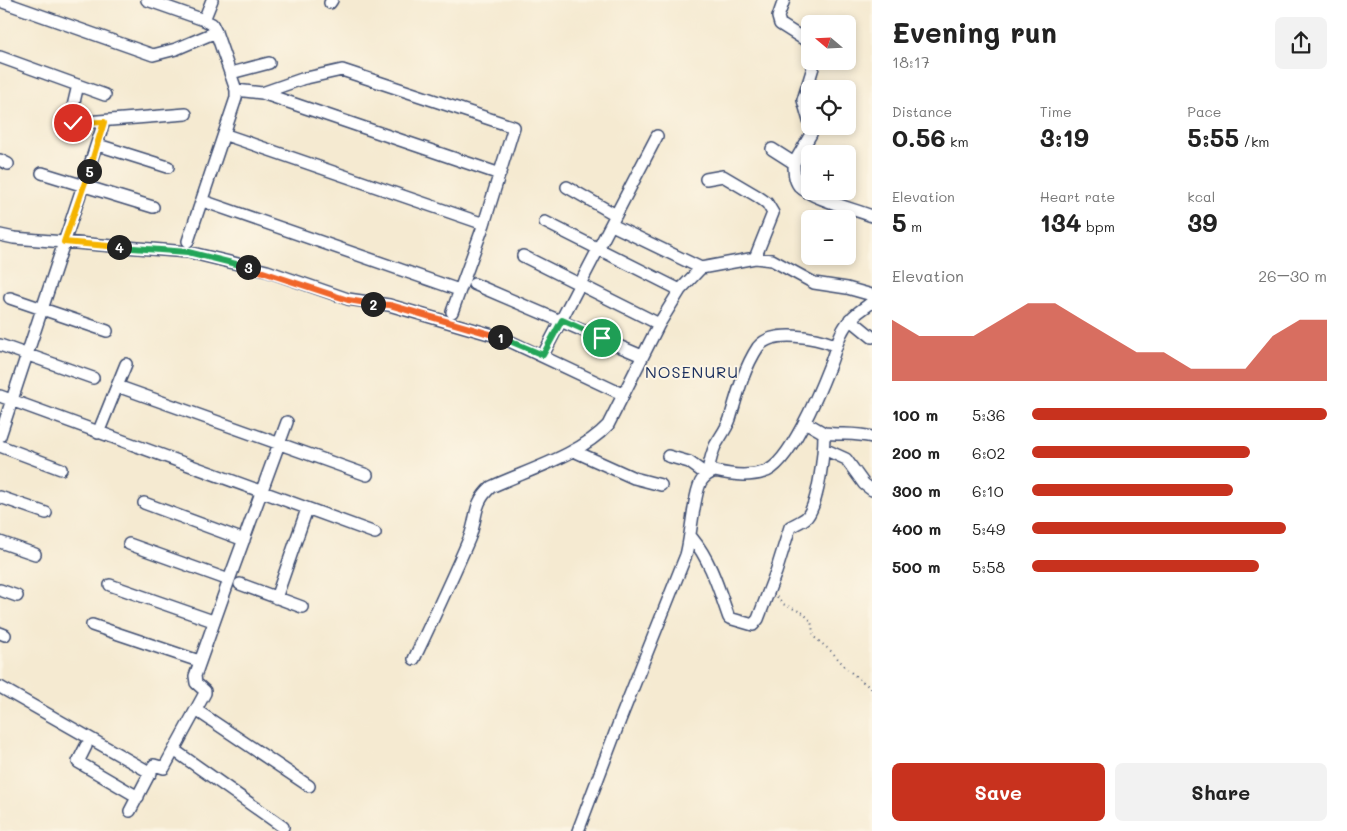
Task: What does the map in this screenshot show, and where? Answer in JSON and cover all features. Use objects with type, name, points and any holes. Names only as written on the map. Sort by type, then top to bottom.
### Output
[{"type":"street","points":[[147,0],[212,24],[236,90],[233,113],[188,241]]},
{"type":"street","points":[[204,20],[212,0]]},
{"type":"street","points":[[784,0],[778,17],[780,24],[801,37]]},
{"type":"street","points":[[0,1],[153,55],[176,49],[216,32]]},
{"type":"street","points":[[0,57],[105,95]]},
{"type":"street","points":[[231,73],[269,63]]},
{"type":"street","points":[[262,92],[302,79],[342,70],[514,127],[484,224],[452,312]]},
{"type":"street","points":[[78,85],[70,122],[104,122],[186,114]]},
{"type":"street","points":[[236,90],[262,92],[500,174]]},
{"type":"street","points":[[0,436],[98,145],[104,122]]},
{"type":"street","points":[[226,135],[484,224]]},
{"type":"street","points":[[810,135],[794,164],[794,174],[799,185],[811,193],[872,216]]},
{"type":"street","points":[[543,355],[657,136]]},
{"type":"street","points":[[98,145],[168,167]]},
{"type":"street","points":[[772,149],[794,164]]},
{"type":"street","points":[[42,173],[153,207]]},
{"type":"street","points":[[706,179],[723,176],[767,203],[773,212],[755,258]]},
{"type":"street","points":[[567,187],[614,220],[701,268]]},
{"type":"street","points":[[203,201],[459,290]]},
{"type":"street","points":[[546,222],[680,290]]},
{"type":"street","points":[[0,235],[188,252],[267,272],[348,300],[390,305],[503,338],[543,355],[622,394]]},
{"type":"street","points":[[523,256],[659,324]]},
{"type":"street","points":[[414,658],[470,536],[476,506],[483,494],[491,487],[574,451],[597,437],[608,425],[659,324],[680,290],[701,268],[755,258],[772,260],[814,283],[848,288],[872,295]]},
{"type":"street","points":[[474,284],[562,320],[642,356]]},
{"type":"street","points":[[10,298],[107,331]]},
{"type":"street","points":[[706,475],[715,471],[734,476],[765,472],[779,460],[805,422],[830,366],[835,345],[850,319],[872,302]]},
{"type":"street","points":[[850,319],[872,337]]},
{"type":"street","points":[[578,831],[692,538],[695,501],[700,482],[706,475],[714,448],[729,421],[736,395],[759,346],[769,340],[788,336],[822,340],[835,345]]},
{"type":"street","points":[[0,346],[93,378]]},
{"type":"street","points":[[98,433],[126,364]]},
{"type":"street","points":[[117,386],[367,474]]},
{"type":"street","points":[[0,396],[261,494],[375,533]]},
{"type":"street","points":[[130,812],[154,765],[164,768],[205,691],[195,680],[199,661],[213,622],[235,582],[244,540],[286,422]]},
{"type":"street","points":[[805,422],[824,433],[838,435],[859,434],[872,438]]},
{"type":"street","points":[[692,538],[701,549],[715,578],[729,618],[753,625],[758,619],[772,582],[790,527],[805,519],[817,498],[816,486],[824,449],[824,433]]},
{"type":"street","points":[[0,446],[61,469]]},
{"type":"street","points":[[824,449],[846,459],[864,484],[872,490]]},
{"type":"street","points":[[574,451],[634,478],[661,486]]},
{"type":"street","points":[[668,456],[689,462],[706,475]]},
{"type":"street","points":[[0,496],[46,513]]},
{"type":"street","points":[[144,503],[244,540]]},
{"type":"street","points":[[276,598],[307,510]]},
{"type":"street","points":[[0,542],[35,554]]},
{"type":"street","points":[[129,544],[302,607]]},
{"type":"street","points":[[110,585],[213,622]]},
{"type":"street","points":[[0,590],[17,596]]},
{"type":"street","points":[[92,624],[199,661]]},
{"type":"street","points":[[0,686],[151,773]]},
{"type":"street","points":[[196,710],[309,786]]},
{"type":"street","points":[[86,746],[78,762],[138,797]]},
{"type":"street","points":[[174,750],[283,827]]},
{"type":"path","points":[[772,582],[777,598],[783,604],[803,613],[811,621],[814,637],[832,652],[848,670],[872,689]]},
{"type":"district","name":"NOSENURU","points":[[692,371]]},
{"type":"route","points":[[73,123],[104,122],[98,145],[64,242],[188,252],[267,272],[348,300],[390,305],[449,322],[503,338],[543,355],[562,320],[602,338]]}]
